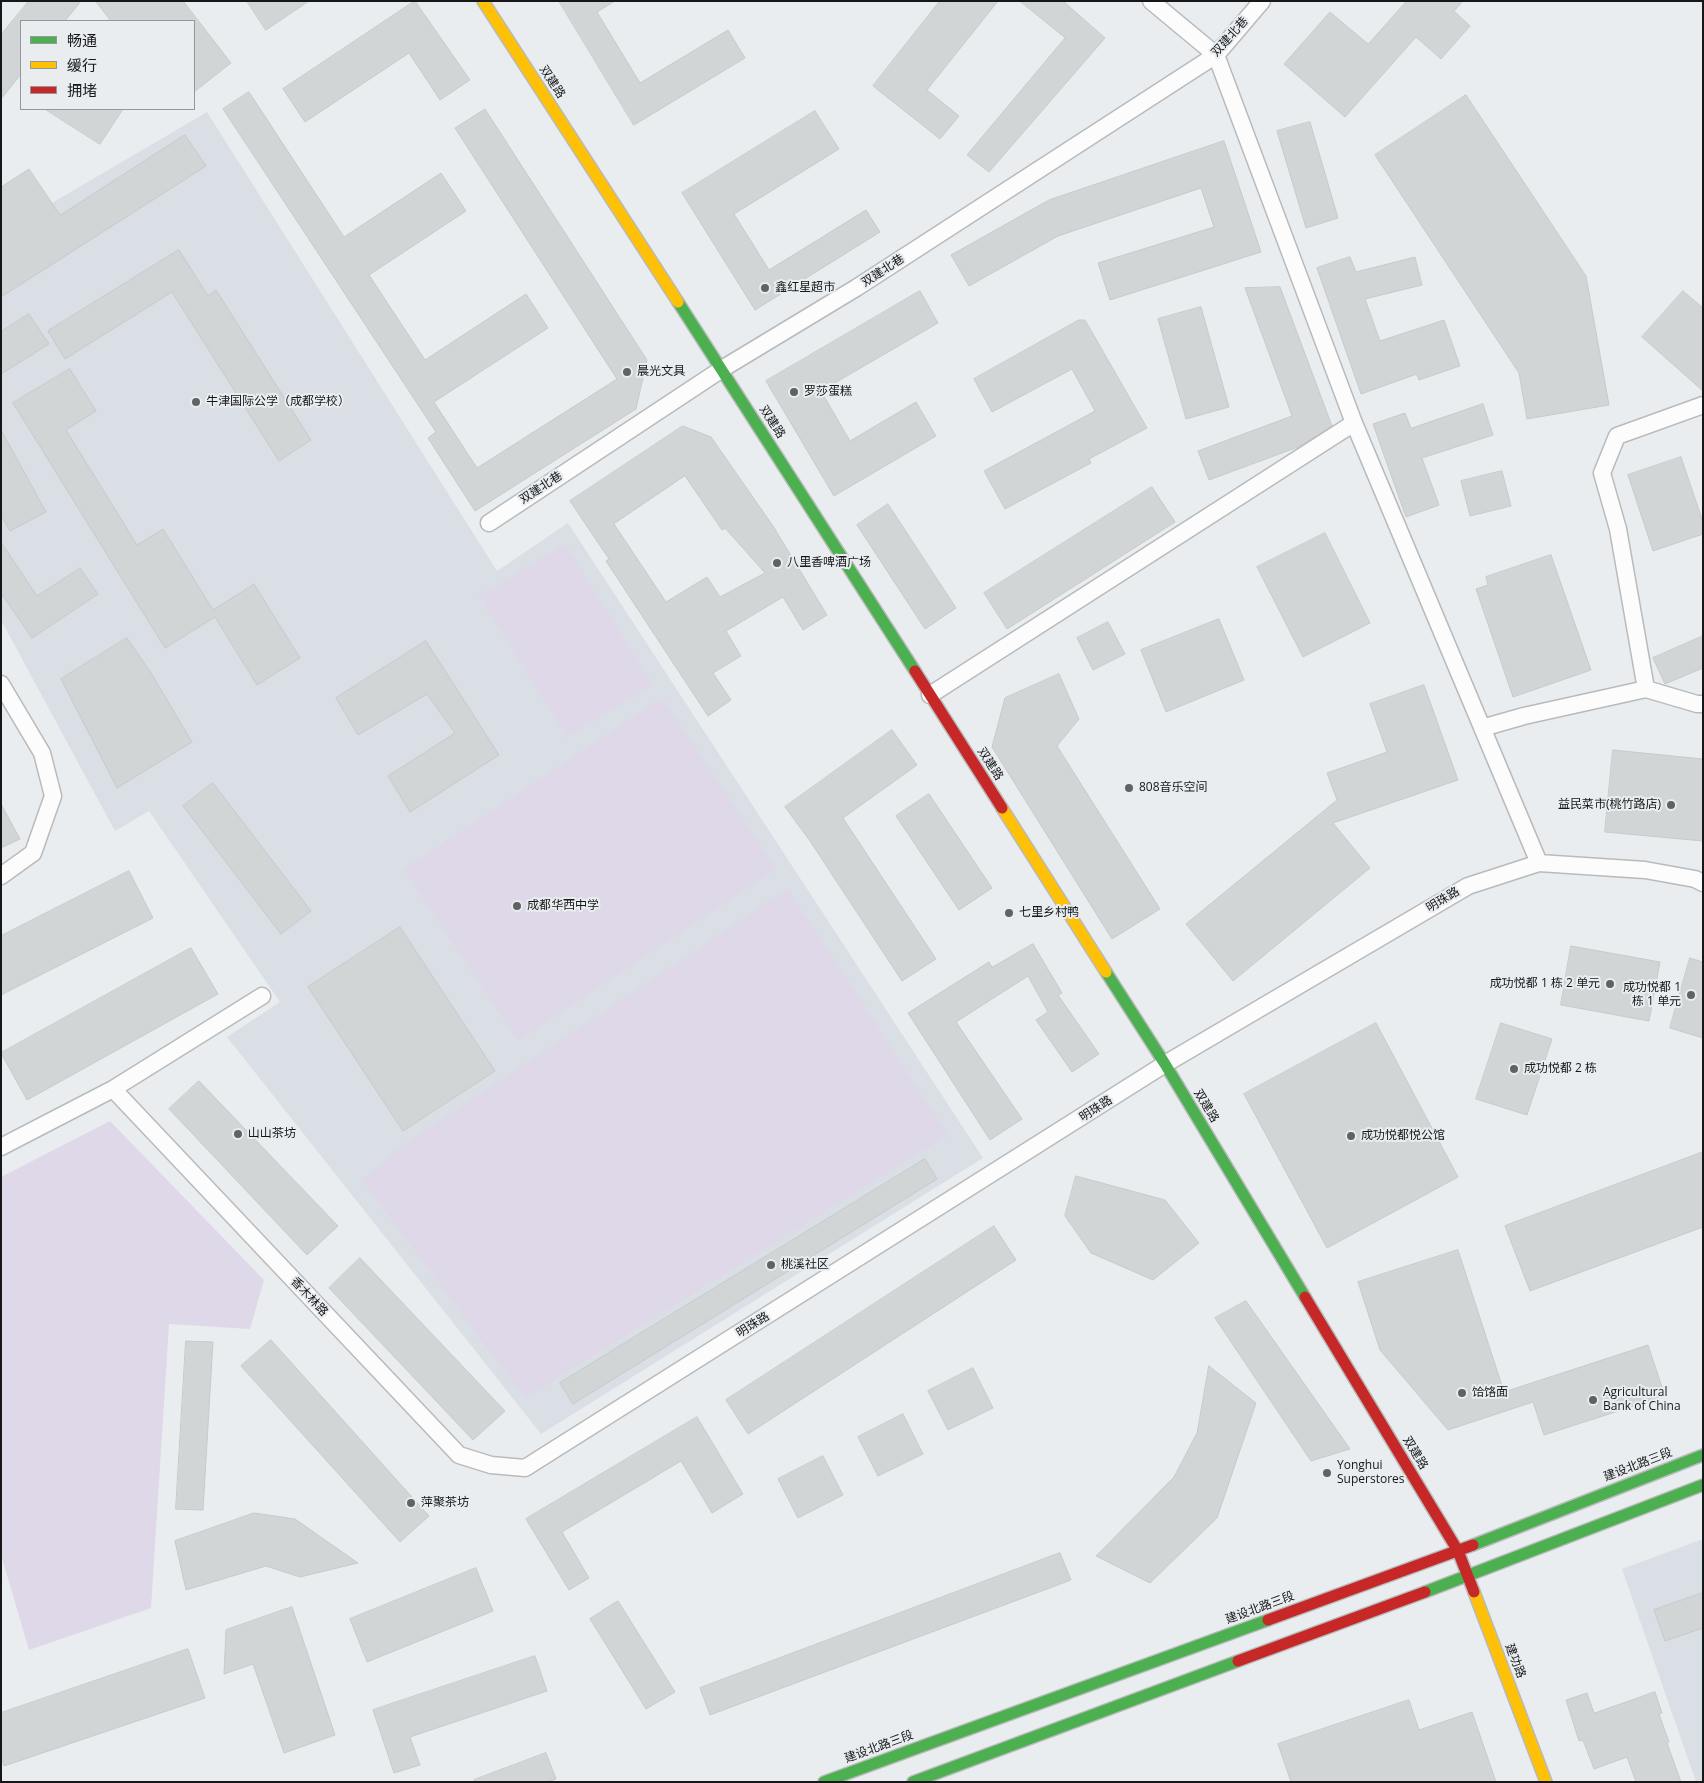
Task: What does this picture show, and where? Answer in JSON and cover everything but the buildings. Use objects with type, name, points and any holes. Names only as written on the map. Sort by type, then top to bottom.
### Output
[{"type":"street","name":"双建路","points":[[483,1],[722,369],[1165,1064],[1458,1550]]},
{"type":"street","points":[[1151,1],[1216,55],[1354,423],[1538,863]]},
{"type":"street","name":"双建北巷","points":[[489,523],[722,369],[856,288],[1216,55],[1262,1]]},
{"type":"street","points":[[1646,689],[1618,529],[1602,473],[1617,436],[1703,405]]},
{"type":"street","points":[[930,695],[1354,423]]},
{"type":"street","points":[[1,684],[42,753],[52,796],[33,853],[1,876]]},
{"type":"street","points":[[1482,728],[1524,716],[1646,689],[1697,704],[1703,704]]},
{"type":"street","name":"明珠路","points":[[525,1468],[1165,1064],[1468,886],[1538,863],[1646,870],[1695,879],[1703,883]]},
{"type":"street","points":[[1,1147],[113,1089],[262,996]]},
{"type":"street","name":"香木林路","points":[[113,1089],[459,1455],[491,1465],[525,1468]]},
{"type":"street","name":"建设北路三段","points":[[824,1782],[1458,1550],[1703,1455]]},
{"type":"street","points":[[913,1782],[1468,1576],[1703,1485]]},
{"type":"street","name":"建功路","points":[[1458,1550],[1546,1782]]},
{"type":"shaded area","name":"成都华西中学","points":[[207,112],[497,571],[568,523],[983,1158],[541,1434],[227,1037],[280,1002],[149,811],[115,831],[1,620],[1,233]]},
{"type":"shaded area","points":[[565,544],[653,685],[567,737],[479,596]]},
{"type":"shaded area","points":[[662,698],[776,869],[518,1041],[403,869]]},
{"type":"shaded area","points":[[788,889],[948,1135],[525,1398],[362,1180],[405,1144]]},
{"type":"shaded area","points":[[110,1121],[264,1280],[250,1329],[169,1324],[151,1608],[29,1650],[1,1555],[1,1177]]},
{"type":"shaded area","points":[[1703,1539],[1703,1782],[1696,1782],[1622,1569]]},
{"type":"traffic: fast","points":[[678,302],[915,671]]},
{"type":"traffic: fast","points":[[1106,972],[1165,1064],[1305,1297]]},
{"type":"traffic: fast","points":[[1473,1545],[1703,1455]]},
{"type":"traffic: fast","points":[[1425,1592],[1703,1485]]},
{"type":"traffic: fast","points":[[824,1782],[1268,1620]]},
{"type":"traffic: fast","points":[[913,1782],[1238,1661]]},
{"type":"traffic: slow","points":[[483,1],[678,302]]},
{"type":"traffic: slow","points":[[1002,808],[1106,972]]},
{"type":"traffic: slow","points":[[1474,1592],[1546,1782]]},
{"type":"traffic: jam","points":[[915,671],[1002,808]]},
{"type":"traffic: jam","points":[[1305,1297],[1458,1551],[1474,1592]]},
{"type":"traffic: jam","points":[[1268,1620],[1473,1545]]},
{"type":"traffic: jam","points":[[1238,1661],[1425,1592]]},
{"type":"place","name":"鑫红星超市","points":[[765,288]]},
{"type":"place","name":"晨光文具","points":[[627,372]]},
{"type":"place","name":"罗莎蛋糕","points":[[794,392]]},
{"type":"place","name":"牛津国际公学（成都学校）","points":[[196,402]]},
{"type":"place","name":"八里香啤酒广场","points":[[777,563]]},
{"type":"place","name":"808音乐空间","points":[[1129,788]]},
{"type":"place","name":"益民菜市(桃竹路店)","points":[[1671,805]]},
{"type":"place","name":"成都华西中学","points":[[517,906]]},
{"type":"place","name":"七里乡村鸭","points":[[1009,913]]},
{"type":"place","name":"成功悦都 1 栋 2 单元","points":[[1610,984]]},
{"type":"place","name":"成功悦都 1 栋 1 单元","points":[[1691,995]]},
{"type":"place","name":"成功悦都 2 栋","points":[[1514,1069]]},
{"type":"place","name":"山山茶坊","points":[[238,1134]]},
{"type":"place","name":"成功悦都悦公馆","points":[[1351,1136]]},
{"type":"place","name":"桃溪社区","points":[[771,1265]]},
{"type":"place","name":"饸饹面","points":[[1462,1393]]},
{"type":"place","name":"Agricultural Bank of China","points":[[1593,1400]]},
{"type":"place","name":"Yonghui Superstores","points":[[1327,1473]]},
{"type":"place","name":"萍聚茶坊","points":[[411,1503]]}]
